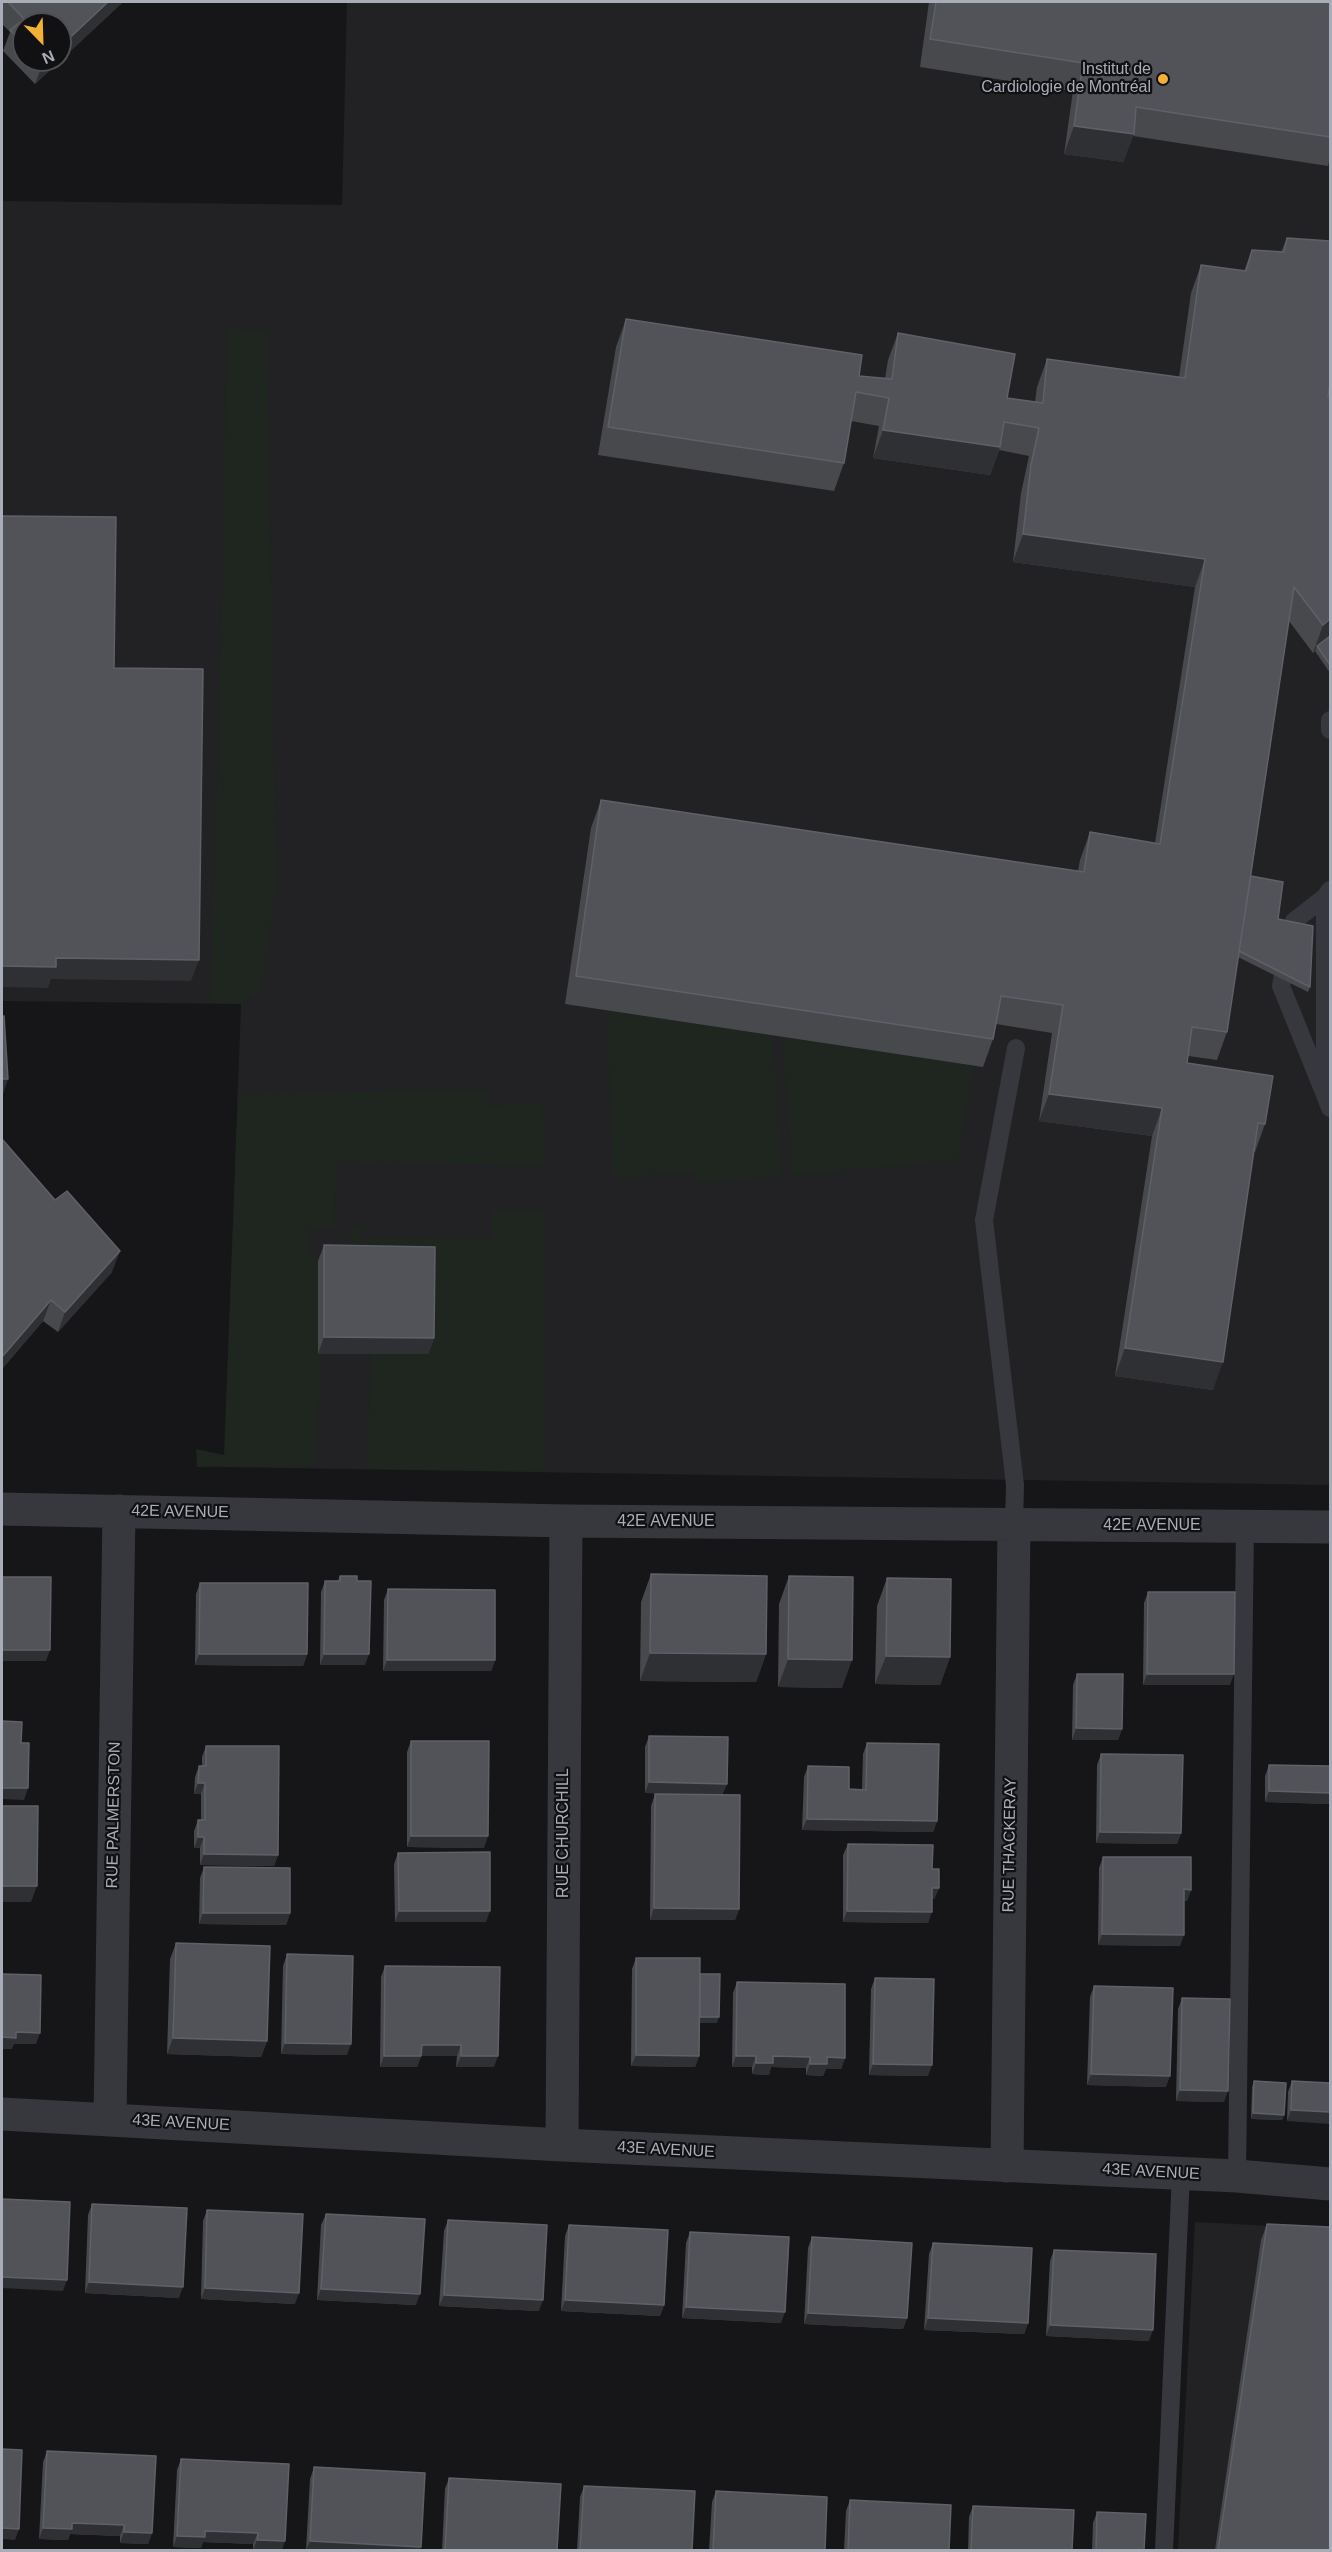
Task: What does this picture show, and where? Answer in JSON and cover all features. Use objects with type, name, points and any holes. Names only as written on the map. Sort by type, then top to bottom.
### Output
[{"type":"street","name":"42E AVENUE","points":[[2,1509],[566,1521],[1330,1527]]},
{"type":"street","name":"RUE PALMERSTON","points":[[110,2118],[119,1511]]},
{"type":"street","name":"RUE CHURCHILL","points":[[562,2145],[566,1521]]},
{"type":"street","name":"RUE THACKERAY","points":[[1007,2166],[1014,1525]]},
{"type":"street","name":"43E AVENUE","points":[[2,2114],[110,2118],[562,2145],[1237,2176],[1330,2184]]},
{"type":"lane","points":[[1330,720],[1330,730]]},
{"type":"lane","points":[[1328,892],[1328,1102]]},
{"type":"lane","points":[[1328,892],[1294,921],[1281,986],[1328,1102]]},
{"type":"lane","points":[[1014,1525],[1016,1485],[984,1220],[1016,1048]]},
{"type":"lane","points":[[1237,2176],[1245,1527]]},
{"type":"lane","points":[[1164,2550],[1181,2174]]},
{"type":"shaded area","points":[[347,2],[1330,2],[1330,1485],[224,1467],[241,1004],[2,1001],[2,201],[342,205]]},
{"type":"shaded area","points":[[227,328],[267,331],[276,890],[260,992],[241,1004],[210,1003],[221,655]]},
{"type":"shaded area","points":[[607,1010],[773,1036],[782,1176],[694,1183],[693,1172],[613,1178]]},
{"type":"shaded area","points":[[782,1037],[973,1066],[958,1160],[793,1175]]},
{"type":"shaded area","points":[[489,1090],[488,1106],[542,1102],[545,1165],[336,1162],[334,1228],[309,1228],[308,1256],[318,1257],[318,1353],[322,1353],[315,1466],[197,1467],[196,1449],[224,1455],[238,1094]]},
{"type":"shaded area","points":[[492,1210],[545,1210],[544,1471],[367,1469],[371,1354],[428,1354],[349,1262],[351,1226],[361,1226],[361,1239],[492,1238]]},
{"type":"shaded area","points":[[1195,2222],[1330,2229],[1330,2550],[1178,2550]]},
{"type":"building","points":[[8,2],[108,2],[72,36],[72,12],[17,12]]},
{"type":"building","name":"Institut de Cardiologie de Montréal","points":[[936,2],[1330,2],[1330,137],[1136,107],[1134,134],[1074,126],[1083,63],[930,39]]},
{"type":"building","points":[[1287,238],[1330,241],[1328,397],[1330,397],[1330,619],[1323,625],[1294,587],[1227,1032],[1192,1027],[1187,1063],[1273,1076],[1265,1124],[1258,1123],[1223,1362],[1125,1348],[1162,1108],[1049,1094],[1063,1005],[1001,996],[993,1039],[576,976],[601,800],[1084,872],[1090,832],[1160,844],[1205,559],[1023,534],[1031,465],[1039,428],[1004,422],[1000,447],[883,430],[889,398],[856,392],[844,463],[608,427],[626,319],[862,355],[859,376],[892,379],[898,333],[1015,354],[1007,398],[1043,403],[1047,359],[1185,378],[1201,265],[1246,271],[1252,250],[1284,252]]},
{"type":"building","points":[[2,516],[116,517],[114,668],[203,669],[199,960],[56,958],[56,967],[2,966]]},
{"type":"building","points":[[1330,636],[1330,665],[1317,646]]},
{"type":"building","points":[[1251,876],[1283,882],[1278,919],[1313,926],[1310,987],[1239,951]]},
{"type":"building","points":[[2,1016],[4,1016],[8,1079],[2,1079]]},
{"type":"building","points":[[2,1139],[55,1200],[67,1191],[120,1251],[65,1312],[51,1300],[2,1357]]},
{"type":"building","points":[[324,1245],[435,1247],[434,1338],[324,1337]]},
{"type":"building","points":[[651,1574],[767,1576],[766,1654],[650,1653]]},
{"type":"building","points":[[340,1576],[357,1576],[357,1581],[371,1581],[369,1654],[324,1654],[325,1581],[340,1581]]},
{"type":"building","points":[[789,1576],[853,1577],[852,1660],[788,1659]]},
{"type":"building","points":[[2,1577],[51,1577],[50,1650],[2,1650]]},
{"type":"building","points":[[887,1578],[951,1579],[950,1657],[886,1656]]},
{"type":"building","points":[[200,1583],[308,1583],[307,1654],[199,1654]]},
{"type":"building","points":[[388,1589],[495,1590],[495,1660],[387,1660]]},
{"type":"building","points":[[1148,1592],[1235,1592],[1234,1674],[1147,1674]]},
{"type":"building","points":[[1077,1674],[1123,1674],[1122,1729],[1076,1728]]},
{"type":"building","points":[[2,1721],[22,1722],[21,1743],[29,1743],[28,1788],[2,1788]]},
{"type":"building","points":[[649,1736],[728,1737],[727,1784],[649,1782]]},
{"type":"building","points":[[411,1741],[489,1741],[488,1836],[411,1836]]},
{"type":"building","points":[[867,1743],[939,1744],[937,1821],[807,1819],[808,1766],[849,1767],[849,1789],[866,1790]]},
{"type":"building","points":[[206,1746],[279,1746],[278,1855],[204,1854],[204,1837],[198,1837],[198,1820],[205,1820],[205,1783],[198,1783],[199,1766],[206,1766]]},
{"type":"building","points":[[1101,1754],[1183,1755],[1181,1833],[1100,1832]]},
{"type":"building","points":[[1269,1765],[1330,1766],[1330,1793],[1269,1791]]},
{"type":"building","points":[[655,1794],[740,1795],[739,1909],[654,1908]]},
{"type":"building","points":[[2,1806],[38,1806],[37,1886],[2,1886]]},
{"type":"building","points":[[848,1844],[933,1845],[932,1869],[939,1869],[939,1888],[932,1888],[932,1912],[847,1911]]},
{"type":"building","points":[[490,1852],[490,1911],[399,1911],[398,1853]]},
{"type":"building","points":[[1103,1857],[1191,1857],[1191,1890],[1184,1889],[1184,1935],[1102,1934]]},
{"type":"building","points":[[204,1867],[290,1868],[290,1913],[203,1913]]},
{"type":"building","points":[[176,1943],[270,1946],[267,2041],[173,2038]]},
{"type":"building","points":[[287,1954],[353,1956],[351,2044],[285,2043]]},
{"type":"building","points":[[636,1958],[700,1958],[699,2056],[636,2055]]},
{"type":"building","points":[[385,1966],[500,1967],[498,2056],[461,2056],[461,2045],[422,2045],[421,2056],[384,2056]]},
{"type":"building","points":[[2,1974],[41,1975],[40,2033],[16,2032],[16,2038],[2,2037]]},
{"type":"building","points":[[700,1974],[720,1974],[719,2017],[700,2017]]},
{"type":"building","points":[[875,1978],[934,1979],[932,2065],[873,2064]]},
{"type":"building","points":[[737,1982],[845,1984],[845,2058],[827,2057],[827,2064],[810,2064],[810,2057],[773,2056],[773,2063],[756,2063],[756,2056],[736,2056]]},
{"type":"building","points":[[1094,1986],[1173,1988],[1170,2076],[1091,2074]]},
{"type":"building","points":[[1182,1998],[1230,1999],[1228,2091],[1180,2090]]},
{"type":"building","points":[[1254,2081],[1286,2083],[1284,2115],[1253,2113]]},
{"type":"building","points":[[1292,2081],[1330,2083],[1330,2112],[1291,2110]]},
{"type":"building","points":[[2,2199],[70,2202],[67,2280],[2,2277]]},
{"type":"building","points":[[92,2204],[187,2208],[183,2287],[89,2282]]},
{"type":"building","points":[[207,2210],[303,2214],[299,2293],[205,2288]]},
{"type":"building","points":[[326,2214],[425,2219],[420,2294],[321,2289]]},
{"type":"building","points":[[448,2220],[547,2225],[543,2300],[444,2295]]},
{"type":"building","points":[[1267,2224],[1330,2227],[1330,2550],[1218,2550]]},
{"type":"building","points":[[569,2225],[668,2230],[664,2305],[565,2300]]},
{"type":"building","points":[[690,2232],[789,2237],[785,2312],[686,2307]]},
{"type":"building","points":[[812,2237],[912,2243],[907,2318],[808,2313]]},
{"type":"building","points":[[933,2243],[1032,2248],[1028,2323],[928,2318]]},
{"type":"building","points":[[1054,2250],[1156,2254],[1153,2330],[1050,2325]]},
{"type":"building","points":[[2,2449],[22,2450],[19,2529],[2,2528]]},
{"type":"building","points":[[47,2451],[156,2456],[152,2533],[124,2532],[124,2525],[72,2523],[72,2529],[43,2528]]},
{"type":"building","points":[[181,2459],[289,2464],[285,2541],[257,2540],[258,2533],[205,2531],[205,2537],[177,2536]]},
{"type":"building","points":[[314,2467],[425,2473],[421,2547],[310,2541]]},
{"type":"building","points":[[449,2478],[561,2484],[557,2550],[445,2550]]},
{"type":"building","points":[[584,2486],[695,2491],[692,2550],[580,2550]]},
{"type":"building","points":[[716,2491],[827,2497],[825,2550],[713,2550]]},
{"type":"building","points":[[850,2500],[951,2505],[949,2550],[848,2550]]},
{"type":"building","points":[[973,2506],[1074,2510],[1072,2550],[971,2550]]},
{"type":"building","points":[[1097,2512],[1146,2514],[1144,2550],[1096,2550]]},
{"type":"place","name":"Institut de Cardiologie de Montréal","points":[[1163,79]]}]
